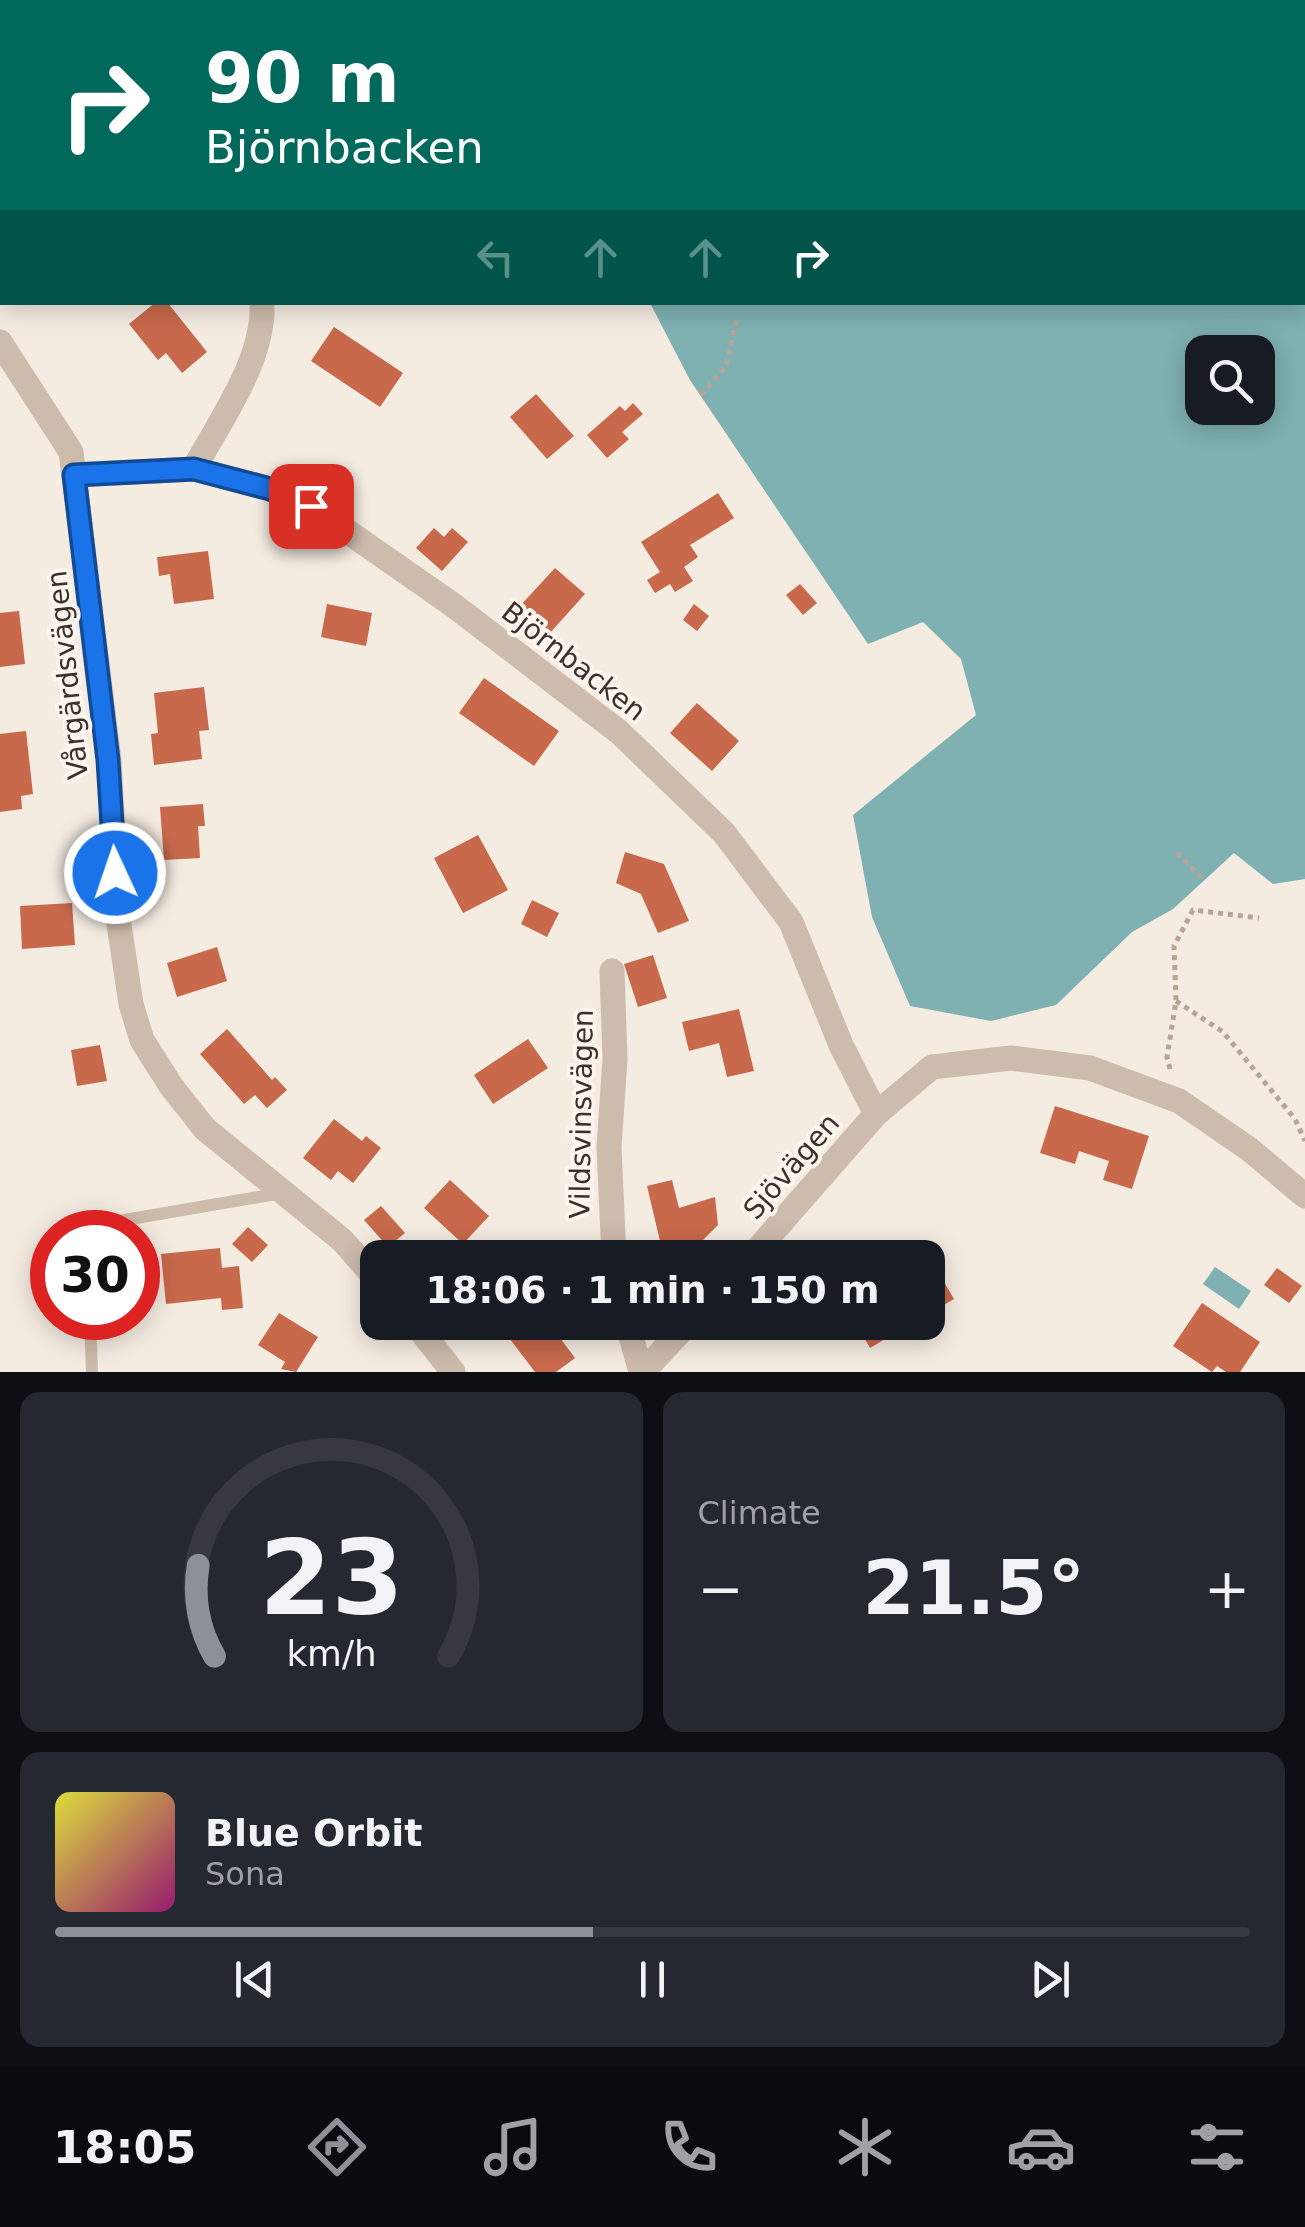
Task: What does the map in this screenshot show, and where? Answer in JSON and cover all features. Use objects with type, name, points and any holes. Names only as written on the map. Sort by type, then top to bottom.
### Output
[{"type":"street","points":[[194,469],[234,397],[253,349],[261,305]]},
{"type":"street","name":"Vårgärdsvägen","points":[[0,342],[71,452],[108,760],[117,911],[131,1004],[142,1040],[205,1129],[342,1240],[360,1260]]},
{"type":"street","name":"Björnbacken","points":[[74,475],[194,469],[270,489],[311,506],[619,732],[724,833],[792,922],[841,1045],[876,1114]]},
{"type":"street","name":"Vildsvinsvägen","points":[[612,971],[615,1059],[609,1147],[613,1240]]},
{"type":"street","name":"Sjövägen","points":[[766,1240],[876,1114],[932,1067],[1011,1058],[1090,1068],[1179,1100],[1250,1149],[1305,1196]]},
{"type":"street","points":[[428,1340],[453,1372]]},
{"type":"street","points":[[632,1340],[642,1372]]},
{"type":"street","points":[[642,1372],[672,1340]]},
{"type":"lane","points":[[160,1214],[284,1193]]},
{"type":"lane","points":[[91,1340],[92,1372]]},
{"type":"path","points":[[701,395],[726,366],[738,318]]},
{"type":"path","points":[[1177,854],[1206,881]]},
{"type":"path","points":[[1179,1100],[1167,1057],[1176,1002],[1174,946],[1194,910],[1260,918]]},
{"type":"path","points":[[1176,1002],[1223,1032],[1295,1120],[1305,1141]]},
{"type":"water","points":[[651,305],[1305,305],[1305,879],[1273,884],[1234,853],[1173,909],[1132,932],[1056,1005],[991,1021],[910,1006],[872,917],[853,815],[976,715],[961,659],[923,622],[868,644],[690,380]]},
{"type":"water","points":[[1215,1267],[1251,1291],[1239,1309],[1203,1284]]},
{"type":"building","points":[[152,305],[169,305],[207,352],[182,373],[166,353],[158,360],[129,324]]},
{"type":"building","points":[[334,327],[403,373],[380,407],[311,361]]},
{"type":"building","points":[[536,394],[574,436],[547,459],[510,417]]},
{"type":"building","points":[[633,403],[643,414],[622,432],[629,439],[607,458],[587,435],[620,406],[625,411]]},
{"type":"building","points":[[718,493],[734,518],[690,545],[698,557],[684,567],[693,581],[675,592],[670,584],[655,593],[647,580],[660,572],[641,542]]},
{"type":"building","points":[[434,528],[444,537],[452,528],[468,542],[442,571],[416,548]]},
{"type":"building","points":[[208,551],[214,599],[174,604],[170,574],[159,576],[157,557]]},
{"type":"building","points":[[555,568],[585,594],[549,634],[519,607]]},
{"type":"building","points":[[800,584],[817,603],[803,615],[786,595]]},
{"type":"building","points":[[327,604],[372,613],[366,646],[321,637]]},
{"type":"building","points":[[694,604],[709,616],[697,631],[683,620]]},
{"type":"building","points":[[19,611],[25,664],[0,667],[0,613]]},
{"type":"building","points":[[484,678],[559,731],[534,766],[459,713]]},
{"type":"building","points":[[204,687],[209,730],[199,731],[202,759],[154,765],[151,734],[158,733],[154,693]]},
{"type":"building","points":[[697,703],[739,741],[712,771],[670,733]]},
{"type":"building","points":[[26,731],[33,794],[21,796],[22,809],[0,812],[0,734]]},
{"type":"building","points":[[203,804],[205,826],[198,826],[200,858],[164,860],[160,807]]},
{"type":"building","points":[[478,835],[508,890],[463,913],[434,858]]},
{"type":"building","points":[[625,852],[664,864],[689,921],[658,933],[641,894],[616,883]]},
{"type":"building","points":[[532,900],[559,913],[547,937],[521,924]]},
{"type":"building","points":[[72,903],[75,945],[22,949],[20,906]]},
{"type":"building","points":[[217,947],[227,981],[177,997],[167,963]]},
{"type":"building","points":[[653,955],[667,998],[638,1007],[624,964]]},
{"type":"building","points":[[739,1009],[754,1071],[727,1077],[719,1043],[689,1051],[682,1022]]},
{"type":"building","points":[[227,1029],[272,1080],[275,1077],[287,1090],[267,1108],[255,1095],[244,1104],[200,1054]]},
{"type":"building","points":[[528,1039],[548,1068],[493,1104],[474,1075]]},
{"type":"building","points":[[100,1045],[107,1081],[77,1086],[71,1050]]},
{"type":"building","points":[[1055,1106],[1149,1136],[1132,1189],[1103,1180],[1109,1161],[1079,1151],[1075,1164],[1040,1153]]},
{"type":"building","points":[[334,1119],[362,1141],[366,1136],[381,1148],[353,1183],[338,1171],[331,1180],[303,1158]]},
{"type":"building","points":[[450,1180],[489,1216],[467,1240],[459,1240],[424,1208]]},
{"type":"building","points":[[672,1180],[679,1208],[715,1197],[718,1225],[703,1240],[660,1240],[647,1186]]},
{"type":"building","points":[[381,1206],[405,1233],[396,1240],[382,1240],[364,1220]]},
{"type":"building","points":[[248,1227],[268,1245],[252,1262],[232,1244]]},
{"type":"building","points":[[220,1248],[222,1268],[239,1266],[243,1308],[222,1310],[221,1298],[166,1304],[161,1254]]},
{"type":"building","points":[[1277,1268],[1302,1286],[1289,1303],[1264,1285]]},
{"type":"building","points":[[945,1284],[954,1299],[945,1304]]},
{"type":"building","points":[[1202,1303],[1260,1342],[1240,1372],[1226,1372],[1217,1366],[1212,1372],[1173,1346]]},
{"type":"building","points":[[279,1313],[318,1337],[296,1372],[281,1369],[285,1362],[258,1345]]},
{"type":"building","points":[[511,1340],[562,1340],[575,1358],[556,1372],[535,1372]]},
{"type":"building","points":[[865,1340],[884,1340],[870,1348]]},
{"type":"route","points":[[115,873],[108,760],[74,475],[194,469],[270,489],[311,506]]}]
